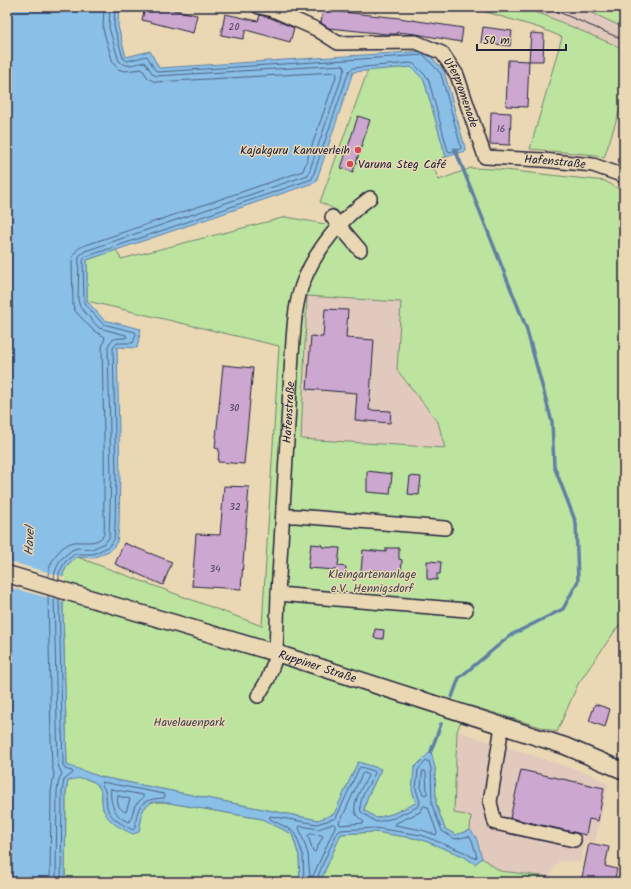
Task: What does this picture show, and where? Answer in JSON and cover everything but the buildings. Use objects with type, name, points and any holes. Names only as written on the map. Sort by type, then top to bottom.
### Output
[{"type":"main road","name":"Ruppiner Straße","points":[[7,574],[276,653],[565,746],[624,771]]},
{"type":"street","name":"Uferpromenade","points":[[259,7],[273,10],[316,29],[338,43],[416,42],[442,53],[458,75],[485,157]]},
{"type":"street","name":"Hafenstraße","points":[[485,157],[544,160],[593,165],[624,176]]},
{"type":"street","name":"Hafenstraße","points":[[258,696],[268,679],[276,653],[292,355],[298,303],[304,280],[335,221],[370,198]]},
{"type":"street","points":[[335,221],[360,250]]},
{"type":"street","points":[[283,516],[445,528]]},
{"type":"street","points":[[278,594],[466,610]]},
{"type":"street","points":[[502,726],[490,802],[495,823],[574,840]]},
{"type":"shaded area","points":[[519,7],[580,7],[624,28],[624,49],[544,15]]},
{"type":"shaded area","points":[[307,296],[401,302],[397,370],[438,422],[445,448],[301,439]]},
{"type":"shaded area","points":[[457,731],[590,774],[608,784],[595,842],[585,840],[581,862],[559,861],[549,877],[500,871],[482,858],[476,837],[470,830],[471,816],[454,813]]},
{"type":"green space","points":[[469,7],[519,7],[544,15],[624,49],[624,97],[604,158],[596,155],[530,149],[562,37],[540,28]]},
{"type":"green space","points":[[580,7],[624,7],[624,28]]},
{"type":"green space","points":[[411,67],[424,80],[446,157],[431,162],[439,180],[471,168],[496,169],[605,181],[624,192],[624,618],[578,684],[557,732],[468,705],[457,731],[454,813],[471,816],[470,830],[456,835],[445,829],[436,804],[435,768],[412,790],[416,803],[392,814],[376,818],[364,810],[367,798],[381,769],[358,762],[334,815],[318,820],[101,777],[67,766],[63,574],[68,564],[77,557],[262,626],[279,346],[87,301],[87,260],[116,250],[121,259],[286,217],[325,224],[338,211],[320,202],[368,70]],"holes":[[[307,296],[401,302],[397,370],[438,422],[445,448],[301,439]]]},
{"type":"green space","points":[[81,777],[96,783],[101,791],[103,810],[139,832],[143,809],[152,802],[164,802],[262,819],[292,834],[299,856],[300,882],[65,882],[66,792],[68,781]]},
{"type":"green space","points":[[374,832],[420,839],[463,856],[475,864],[482,858],[500,871],[549,877],[549,882],[320,882],[341,834]]},
{"type":"water","name":"Havel","points":[[7,7],[119,7],[118,26],[126,57],[150,51],[159,68],[426,51],[444,71],[466,151],[446,157],[424,80],[411,67],[353,72],[316,182],[87,260],[87,301],[104,320],[141,329],[137,348],[117,347],[120,475],[119,526],[117,542],[111,550],[93,558],[77,557],[68,564],[63,574],[67,765],[101,777],[318,820],[334,814],[358,762],[381,769],[367,798],[364,810],[376,818],[392,814],[416,803],[412,790],[414,768],[431,751],[435,768],[436,804],[445,829],[456,835],[470,830],[476,837],[482,858],[475,864],[463,856],[420,839],[374,832],[341,834],[320,882],[300,882],[299,856],[292,834],[262,819],[164,802],[152,802],[143,809],[139,832],[133,834],[116,825],[106,815],[101,792],[96,784],[88,779],[72,779],[68,781],[66,792],[65,882],[7,882]]},
{"type":"pier","points":[[7,561],[65,577],[65,602],[7,587]]},
{"type":"waterway","points":[[452,697],[459,678],[511,635],[563,609],[578,581],[576,523],[554,466],[552,422],[526,327],[455,149]]},
{"type":"waterway","points":[[431,751],[441,724]]},
{"type":"tram line","points":[[547,7],[624,40]]},
{"type":"place","name":"Kajakguru Kanuverleih","points":[[358,150]]},
{"type":"place","name":"Varuna Steg Café","points":[[350,164]]},
{"type":"park label","name":"Kleingartenanlage e.V. Hennigsdorf","points":[[372,581]]},
{"type":"park label","name":"Havelauenpark","points":[[189,722]]}]
